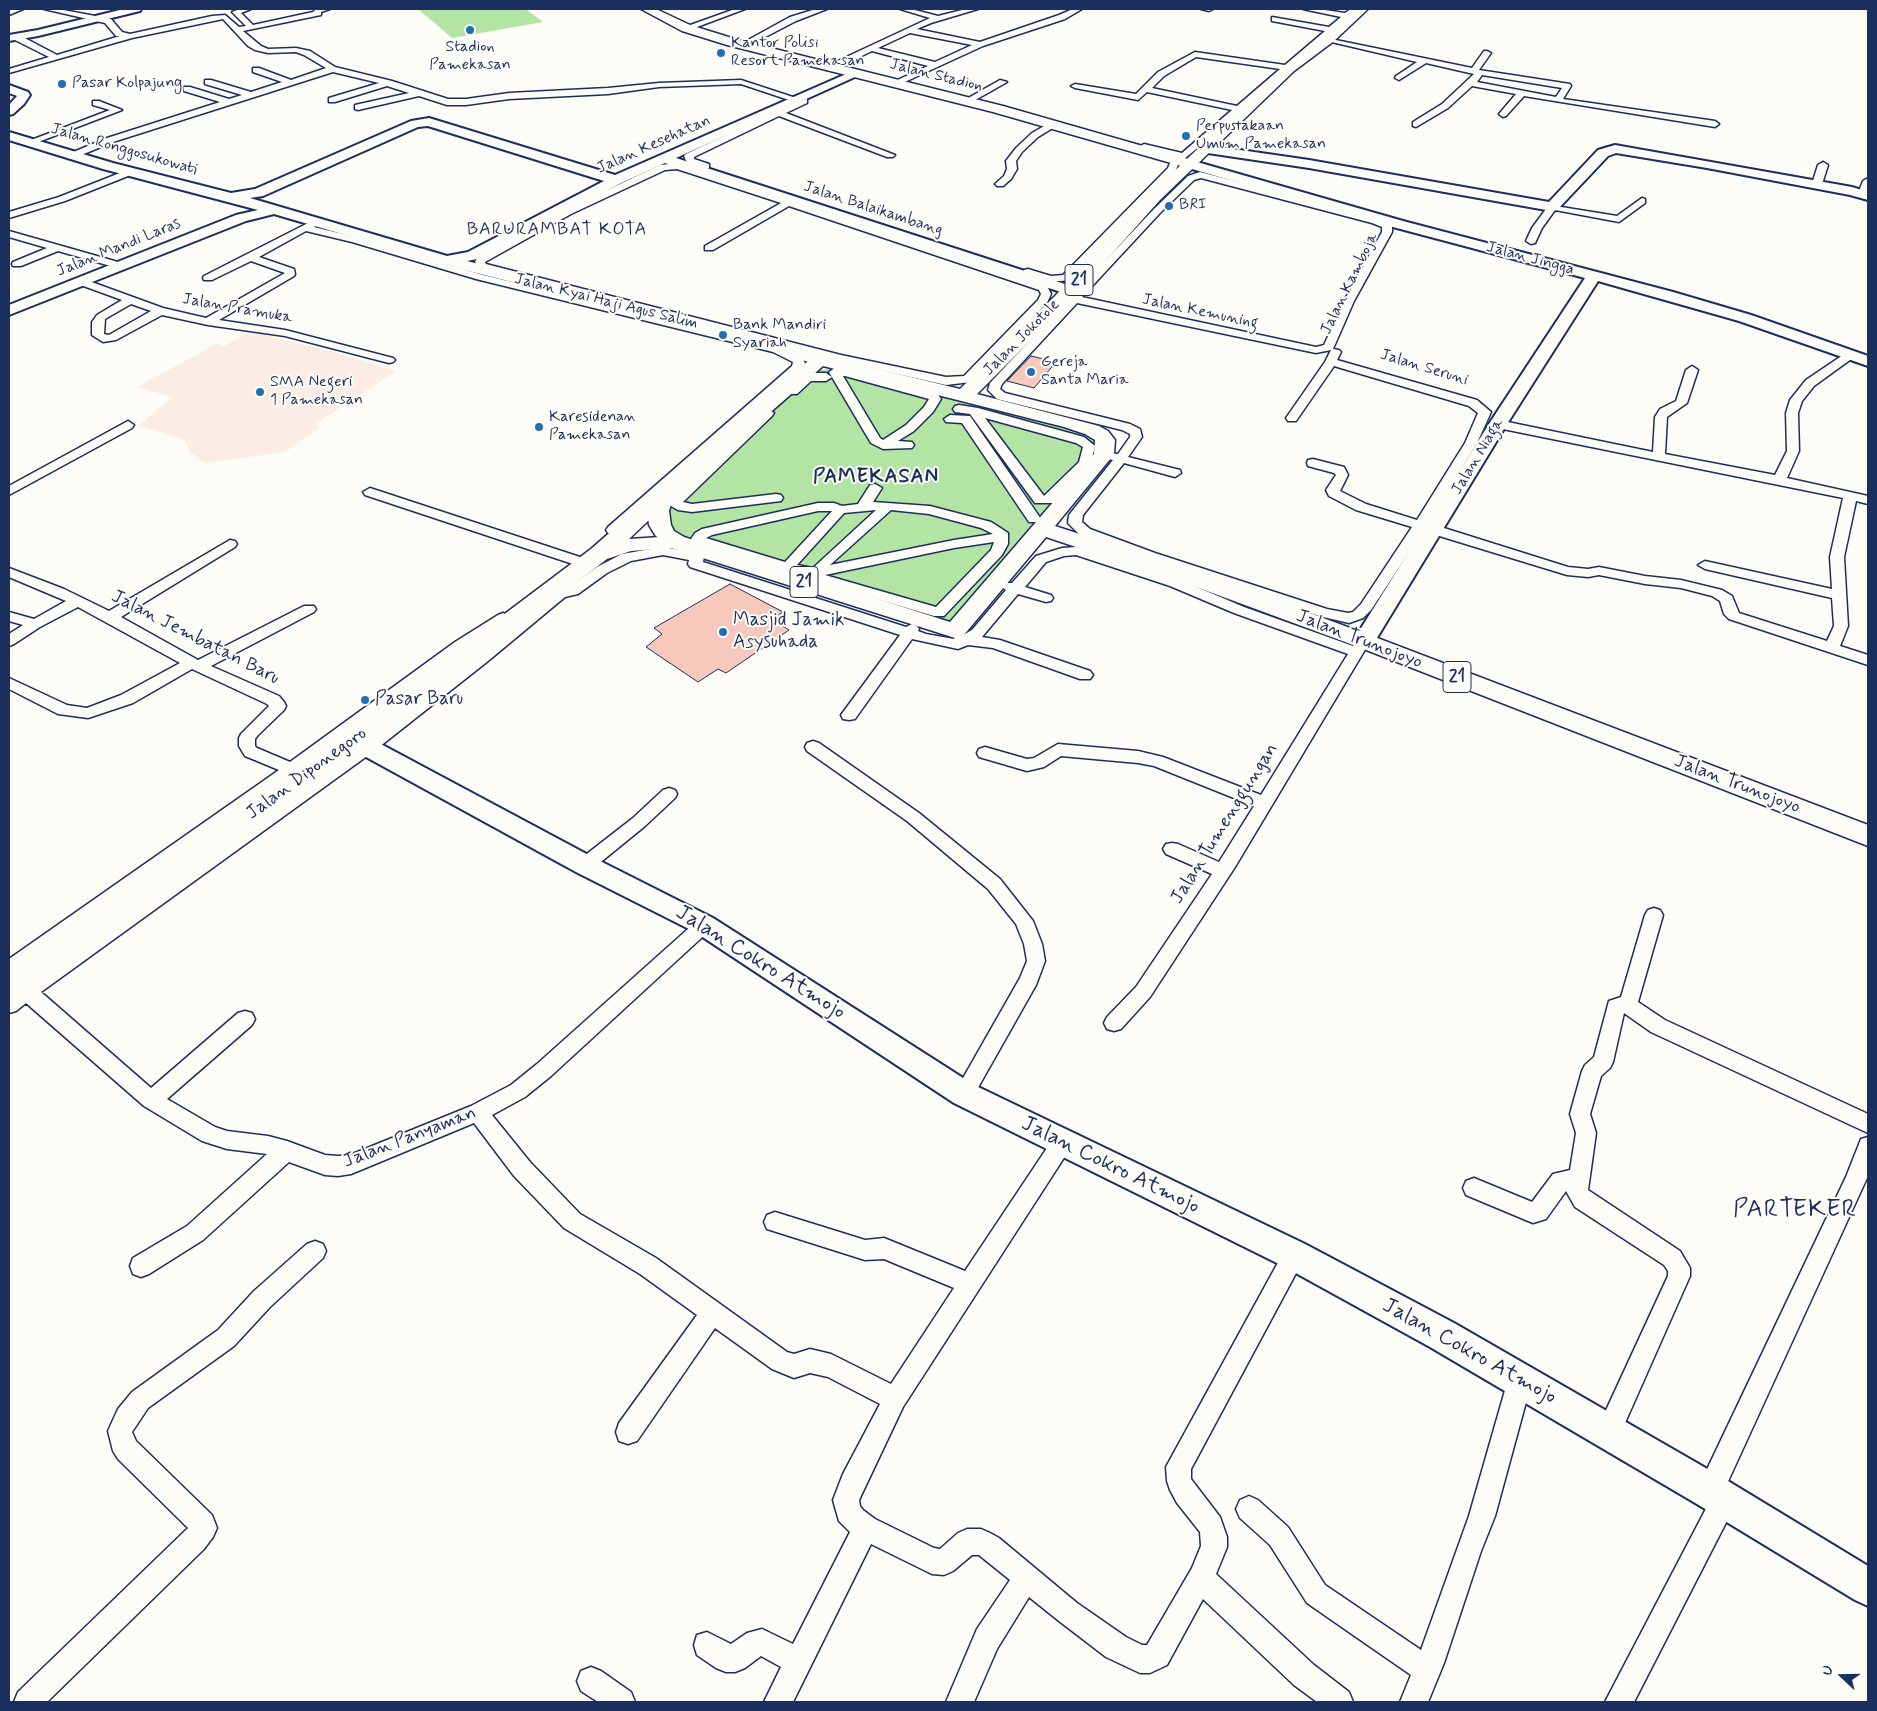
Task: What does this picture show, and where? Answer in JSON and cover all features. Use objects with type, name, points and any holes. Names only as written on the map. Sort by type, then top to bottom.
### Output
[{"type":"main road","points":[[12,37],[136,9]]},
{"type":"main road","name":"Jalan Stadion","points":[[647,9],[686,28],[743,45],[853,74],[968,100],[1053,124],[1192,159]]},
{"type":"main road","name":"Jalan Jokotole","points":[[961,409],[1069,298],[1192,159],[1242,109],[1288,68],[1328,38],[1354,13]]},
{"type":"main road","name":"Jalan Kesehatan","points":[[311,225],[447,260],[471,261],[616,180],[775,111],[853,74]]},
{"type":"main road","points":[[9,89],[24,95],[24,97],[9,111]]},
{"type":"main road","points":[[241,218],[251,210],[254,199],[415,124],[429,122],[616,180]]},
{"type":"main road","name":"Jalan Ronggosukowati","points":[[9,136],[130,172],[230,198],[254,199],[279,212]]},
{"type":"main road","points":[[1192,159],[1309,164],[1552,206],[1608,150],[1622,150],[1817,184],[1867,187]]},
{"type":"main road","name":"Jalan Balaikambang","points":[[666,158],[1069,298]]},
{"type":"main road","name":"Jalan Jingga","points":[[1192,159],[1398,224],[1728,313],[1868,361]]},
{"type":"main road","name":"Jalan Mandi Laras","points":[[9,310],[241,218],[260,212],[279,212]]},
{"type":"main road","points":[[279,212],[311,225]]},
{"type":"main road","name":"Jalan Kyai Haji Agus Salim","points":[[471,261],[770,344],[823,368],[961,409],[1092,430],[1101,435],[1105,440],[1112,456]]},
{"type":"main road","name":"Jalan Niaga","points":[[1360,646],[1427,528],[1503,417],[1594,276]]},
{"type":"main road","name":"Jalan Diponegoro","points":[[14,987],[298,772],[361,744],[588,560],[664,496],[730,436],[823,368]]},
{"type":"main road","points":[[956,636],[1006,585],[1038,524],[1112,456]]},
{"type":"main road","name":"21","points":[[664,496],[658,511],[660,525],[666,535],[676,542],[853,598],[956,636]]},
{"type":"main road","name":"Jalan Trunojoyo","points":[[1038,524],[1204,582],[1360,646],[1868,836]]},
{"type":"main road","name":"Jalan Diponegoro","points":[[588,560],[629,545],[676,542]]},
{"type":"main road","name":"Jalan Cokro Atmojo","points":[[361,744],[585,864],[704,925],[964,1094],[1062,1144],[1294,1255],[1520,1380],[1717,1495],[1868,1587]]},
{"type":"street","points":[[9,13],[19,9]]},
{"type":"street","points":[[48,9],[99,17],[108,21],[119,34],[130,36]]},
{"type":"street","points":[[248,9],[236,12],[251,44],[258,48],[268,51],[296,50],[307,53],[333,68],[389,83],[442,101],[455,102],[510,96],[608,91],[659,85],[740,82],[800,99]]},
{"type":"street","points":[[315,10],[326,9]]},
{"type":"street","points":[[686,28],[741,9]]},
{"type":"street","points":[[743,45],[793,19],[823,9]]},
{"type":"street","points":[[904,9],[937,18]]},
{"type":"street","points":[[830,68],[937,18],[974,9]]},
{"type":"street","points":[[896,84],[980,44],[993,35],[1062,17],[1078,9]]},
{"type":"street","points":[[1307,9],[1354,13]]},
{"type":"street","points":[[245,29],[319,13],[315,10]]},
{"type":"street","points":[[9,71],[130,36],[221,17],[228,18],[245,29],[263,36]]},
{"type":"street","points":[[1275,19],[1328,38],[1424,61],[1477,73],[1567,87],[1558,100]]},
{"type":"street","points":[[909,30],[980,44]]},
{"type":"street","points":[[12,37],[58,58]]},
{"type":"street","points":[[1075,86],[1136,97],[1140,96],[1144,89],[1162,74],[1192,54],[1288,68],[1328,38]]},
{"type":"street","points":[[1216,57],[1221,47]]},
{"type":"street","points":[[870,48],[935,65]]},
{"type":"street","points":[[1416,124],[1436,113],[1470,83],[1487,52]]},
{"type":"street","points":[[1399,78],[1424,61]]},
{"type":"street","points":[[74,155],[110,140],[289,82],[315,78],[333,68]]},
{"type":"street","points":[[256,70],[289,82]]},
{"type":"street","points":[[908,71],[918,73]]},
{"type":"street","points":[[208,82],[250,95]]},
{"type":"street","points":[[968,100],[1003,82]]},
{"type":"street","points":[[332,100],[389,83]]},
{"type":"street","points":[[1470,83],[1558,100],[1715,124]]},
{"type":"street","points":[[1144,89],[1242,109]]},
{"type":"street","points":[[187,90],[228,102]]},
{"type":"street","points":[[358,107],[421,93]]},
{"type":"street","points":[[1503,114],[1522,93]]},
{"type":"street","points":[[968,100],[1182,157],[1242,109]]},
{"type":"street","points":[[30,142],[118,110],[96,103]]},
{"type":"street","points":[[890,155],[775,111],[693,153],[689,158],[690,161],[1050,279],[1066,278],[1172,169],[1192,159]]},
{"type":"street","points":[[1000,184],[1008,177],[1012,169],[1011,161],[1019,150],[1035,135],[1053,124]]},
{"type":"street","points":[[1817,184],[1823,165]]},
{"type":"street","points":[[663,167],[685,168],[790,202],[1043,288],[1046,294],[1043,302],[967,378],[946,382],[840,358],[490,269],[482,266],[480,262],[482,258],[493,251],[568,212],[663,167]]},
{"type":"street","points":[[9,215],[62,199],[130,172]]},
{"type":"street","points":[[1069,298],[1316,350],[1325,348],[1329,347],[1349,301],[1387,232],[1387,226],[1376,221],[1211,177],[1200,176],[1191,178],[1069,298],[996,383],[994,390],[1001,396],[1126,427],[1136,432],[1136,437],[1112,456],[1076,515],[1075,523],[1085,532],[1150,556],[1336,617],[1349,618],[1358,615],[1366,607],[1427,528],[1485,412],[1473,404],[1332,360]]},
{"type":"street","points":[[1531,241],[1537,228],[1552,206],[1619,220],[1642,201]]},
{"type":"street","points":[[709,248],[757,223],[790,202]]},
{"type":"street","name":"Jalan Kamboja","points":[[1292,418],[1332,360],[1374,267],[1398,224]]},
{"type":"street","points":[[208,278],[311,225],[480,277],[778,350],[798,360],[799,363],[798,367],[588,560],[493,625],[479,631],[298,772]]},
{"type":"street","points":[[9,234],[122,266]]},
{"type":"street","points":[[17,264],[58,248]]},
{"type":"street","points":[[208,322],[290,274],[290,271],[250,257]]},
{"type":"street","name":"Jalan Pramuka","points":[[82,282],[160,312],[208,322],[285,333],[389,360]]},
{"type":"street","name":"Jalan Kemuning","points":[[1069,298],[1332,360]]},
{"type":"street","points":[[130,300],[101,317],[98,322],[98,335],[103,339],[112,338],[160,312]]},
{"type":"street","points":[[1779,480],[1793,451],[1792,413],[1796,400],[1810,383],[1850,355]]},
{"type":"street","name":"Jalan Seruni","points":[[1332,360],[1503,417],[1659,456],[1868,500]]},
{"type":"street","points":[[776,498],[692,508],[676,503],[681,495],[804,380],[823,368]]},
{"type":"street","points":[[1659,456],[1660,417],[1664,412],[1681,403],[1692,370]]},
{"type":"street","points":[[883,444],[910,428],[929,409],[934,396],[845,372],[835,372],[875,440],[883,444],[908,445]]},
{"type":"street","points":[[961,409],[1080,440],[1089,446],[1090,450],[1085,463],[1049,500],[1040,500],[961,409]]},
{"type":"street","points":[[961,409],[1038,524]]},
{"type":"street","points":[[9,491],[121,429]]},
{"type":"street","points":[[1112,456],[1175,473]]},
{"type":"street","points":[[1313,463],[1339,470],[1342,475],[1333,490],[1338,496],[1361,507],[1567,571],[1588,573],[1600,571],[1645,580],[1681,584],[1717,593],[1727,599],[1731,614],[1734,616],[1868,660]]},
{"type":"street","points":[[863,507],[875,488]]},
{"type":"street","points":[[370,492],[588,560]]},
{"type":"street","points":[[1832,648],[1841,626],[1837,557],[1850,496]]},
{"type":"street","points":[[840,510],[834,506],[818,507],[707,532],[698,539],[700,542],[800,571],[817,572],[954,544],[1002,538]]},
{"type":"street","points":[[817,572],[888,506]]},
{"type":"street","points":[[788,567],[840,510],[888,506],[930,510],[986,525],[1001,533],[1002,538],[1002,544],[997,552],[939,613],[818,577],[815,574],[817,572]]},
{"type":"street","points":[[110,617],[230,544]]},
{"type":"street","points":[[14,987],[483,658],[560,594],[573,591],[602,570],[626,557],[646,552],[663,551],[697,557],[694,564],[911,631],[958,644],[956,636],[995,643],[1086,675]]},
{"type":"street","points":[[1006,585],[1041,559],[1062,552],[1076,551],[1103,558],[1175,583],[1239,610],[1360,646]]},
{"type":"street","points":[[1705,565],[1839,595]]},
{"type":"street","name":"Jalan Jembatan Baru","points":[[9,572],[78,601],[195,664],[260,693],[278,704],[276,709],[252,731],[247,738],[247,746],[251,752],[298,772]]},
{"type":"street","points":[[1006,585],[1046,598]]},
{"type":"street","points":[[853,598],[848,603],[849,608],[911,631]]},
{"type":"street","points":[[9,642],[35,624],[78,601]]},
{"type":"street","points":[[9,683],[64,710],[88,713],[127,699],[309,609]]},
{"type":"street","points":[[9,616],[35,624]]},
{"type":"street","points":[[849,715],[911,631]]},
{"type":"street","name":"Jalan Tumenggungan","points":[[1114,1023],[1144,992],[1222,871],[1360,646]]},
{"type":"street","points":[[813,747],[912,817],[942,841],[994,884],[1024,921],[1036,961],[1031,974],[964,1094]]},
{"type":"street","points":[[985,753],[1027,765],[1038,763],[1058,750],[1138,757],[1157,761],[1264,802]]},
{"type":"street","points":[[585,864],[626,833],[669,794]]},
{"type":"street","points":[[1172,849],[1222,871]]},
{"type":"street","points":[[1626,1005],[1630,1000],[1654,915]]},
{"type":"street","name":"Jalan Panyaman","points":[[14,987],[151,1100],[209,1134],[227,1140],[268,1145],[326,1165],[338,1166],[350,1164],[478,1112],[518,1091],[544,1070],[704,925]]},
{"type":"street","points":[[1608,1432],[1678,1276],[1679,1268],[1672,1258],[1579,1196],[1577,1186],[1586,1133],[1580,1114],[1592,1071],[1603,1062],[1616,1007],[1626,1005],[1658,1026],[1868,1124]]},
{"type":"street","points":[[151,1100],[245,1019]]},
{"type":"street","points":[[478,1112],[522,1170],[566,1217],[648,1266],[780,1361],[794,1366],[810,1361],[831,1366],[895,1398]]},
{"type":"street","points":[[1062,1144],[895,1398],[852,1483],[846,1500],[848,1512],[866,1528],[932,1561],[944,1562],[951,1558],[967,1542],[981,1542],[990,1547],[1068,1612],[1116,1647],[1140,1659],[1150,1659],[1157,1655],[1201,1577],[1214,1547],[1211,1526],[1186,1494],[1179,1481],[1178,1467],[1294,1255]]},
{"type":"street","points":[[1619,1702],[1717,1495],[1856,1178],[1868,1146]]},
{"type":"street","points":[[141,1266],[195,1234],[287,1150]]},
{"type":"street","points":[[1474,1188],[1533,1213],[1538,1212],[1560,1181],[1578,1179]]},
{"type":"street","points":[[774,1222],[865,1250],[884,1248],[970,1284]]},
{"type":"street","points":[[28,1702],[195,1540],[204,1528],[203,1524],[127,1450],[122,1442],[120,1431],[127,1418],[140,1400],[226,1338],[267,1295],[315,1251]]},
{"type":"street","points":[[628,1432],[712,1313]]},
{"type":"street","points":[[1414,1702],[1482,1516],[1520,1380]]},
{"type":"street","points":[[1249,1509],[1279,1536],[1316,1594],[1427,1670]]},
{"type":"street","points":[[778,1702],[866,1528]]},
{"type":"street","points":[[1201,1577],[1213,1591],[1304,1675],[1339,1702]]},
{"type":"street","points":[[960,1702],[987,1639],[1026,1578]]},
{"type":"street","points":[[707,1645],[726,1658],[735,1658],[757,1643],[762,1642],[798,1662]]},
{"type":"street","points":[[591,1681],[621,1702]]},
{"type":"shaded area","name":"SMA Negeri 1 Pamekasan","points":[[250,331],[330,351],[396,371],[316,424],[320,427],[285,452],[204,463],[191,453],[184,439],[138,426],[172,397],[137,387],[216,344],[224,346]]},
{"type":"green space","name":"Stadion Pamekasan","points":[[418,9],[526,9],[543,22],[452,38]]},
{"type":"green space","points":[[827,369],[888,379],[1062,425],[1080,432],[1094,441],[1092,462],[961,617],[945,625],[670,539],[652,508],[807,373]]},
{"type":"building","name":"Gereja Santa Maria","points":[[1031,356],[1056,362],[1034,388],[1007,381]]},
{"type":"building","name":"Masjid Jamik Asysuhada","points":[[730,584],[783,612],[772,619],[789,630],[726,673],[718,669],[698,682],[646,647],[662,634],[654,628]]},
{"type":"place","name":"Stadion Pamekasan","points":[[470,30]]},
{"type":"place","name":"Kantor Polisi Resort Pamekasan","points":[[721,53]]},
{"type":"place","name":"Pasar Kolpajung","points":[[62,84]]},
{"type":"place","name":"Perpustakaan Umum Pamekasan","points":[[1186,136]]},
{"type":"place","name":"BRI","points":[[1169,206]]},
{"type":"place","name":"Bank Mandiri Syariah","points":[[723,335]]},
{"type":"place","name":"Gereja Santa Maria","points":[[1031,372]]},
{"type":"place","name":"SMA Negeri 1 Pamekasan","points":[[260,392]]},
{"type":"place","name":"Karesidenan Pamekasan","points":[[539,427]]},
{"type":"place","name":"Masjid Jamik Asysuhada","points":[[723,632]]},
{"type":"place","name":"Pasar Baru","points":[[365,700]]},
{"type":"district","name":"BARURAMBAT KOTA","points":[[557,230]]},
{"type":"district","name":"PAMEKASAN","points":[[876,478]]},
{"type":"district","name":"PARTEKER","points":[[1795,1211]]}]
